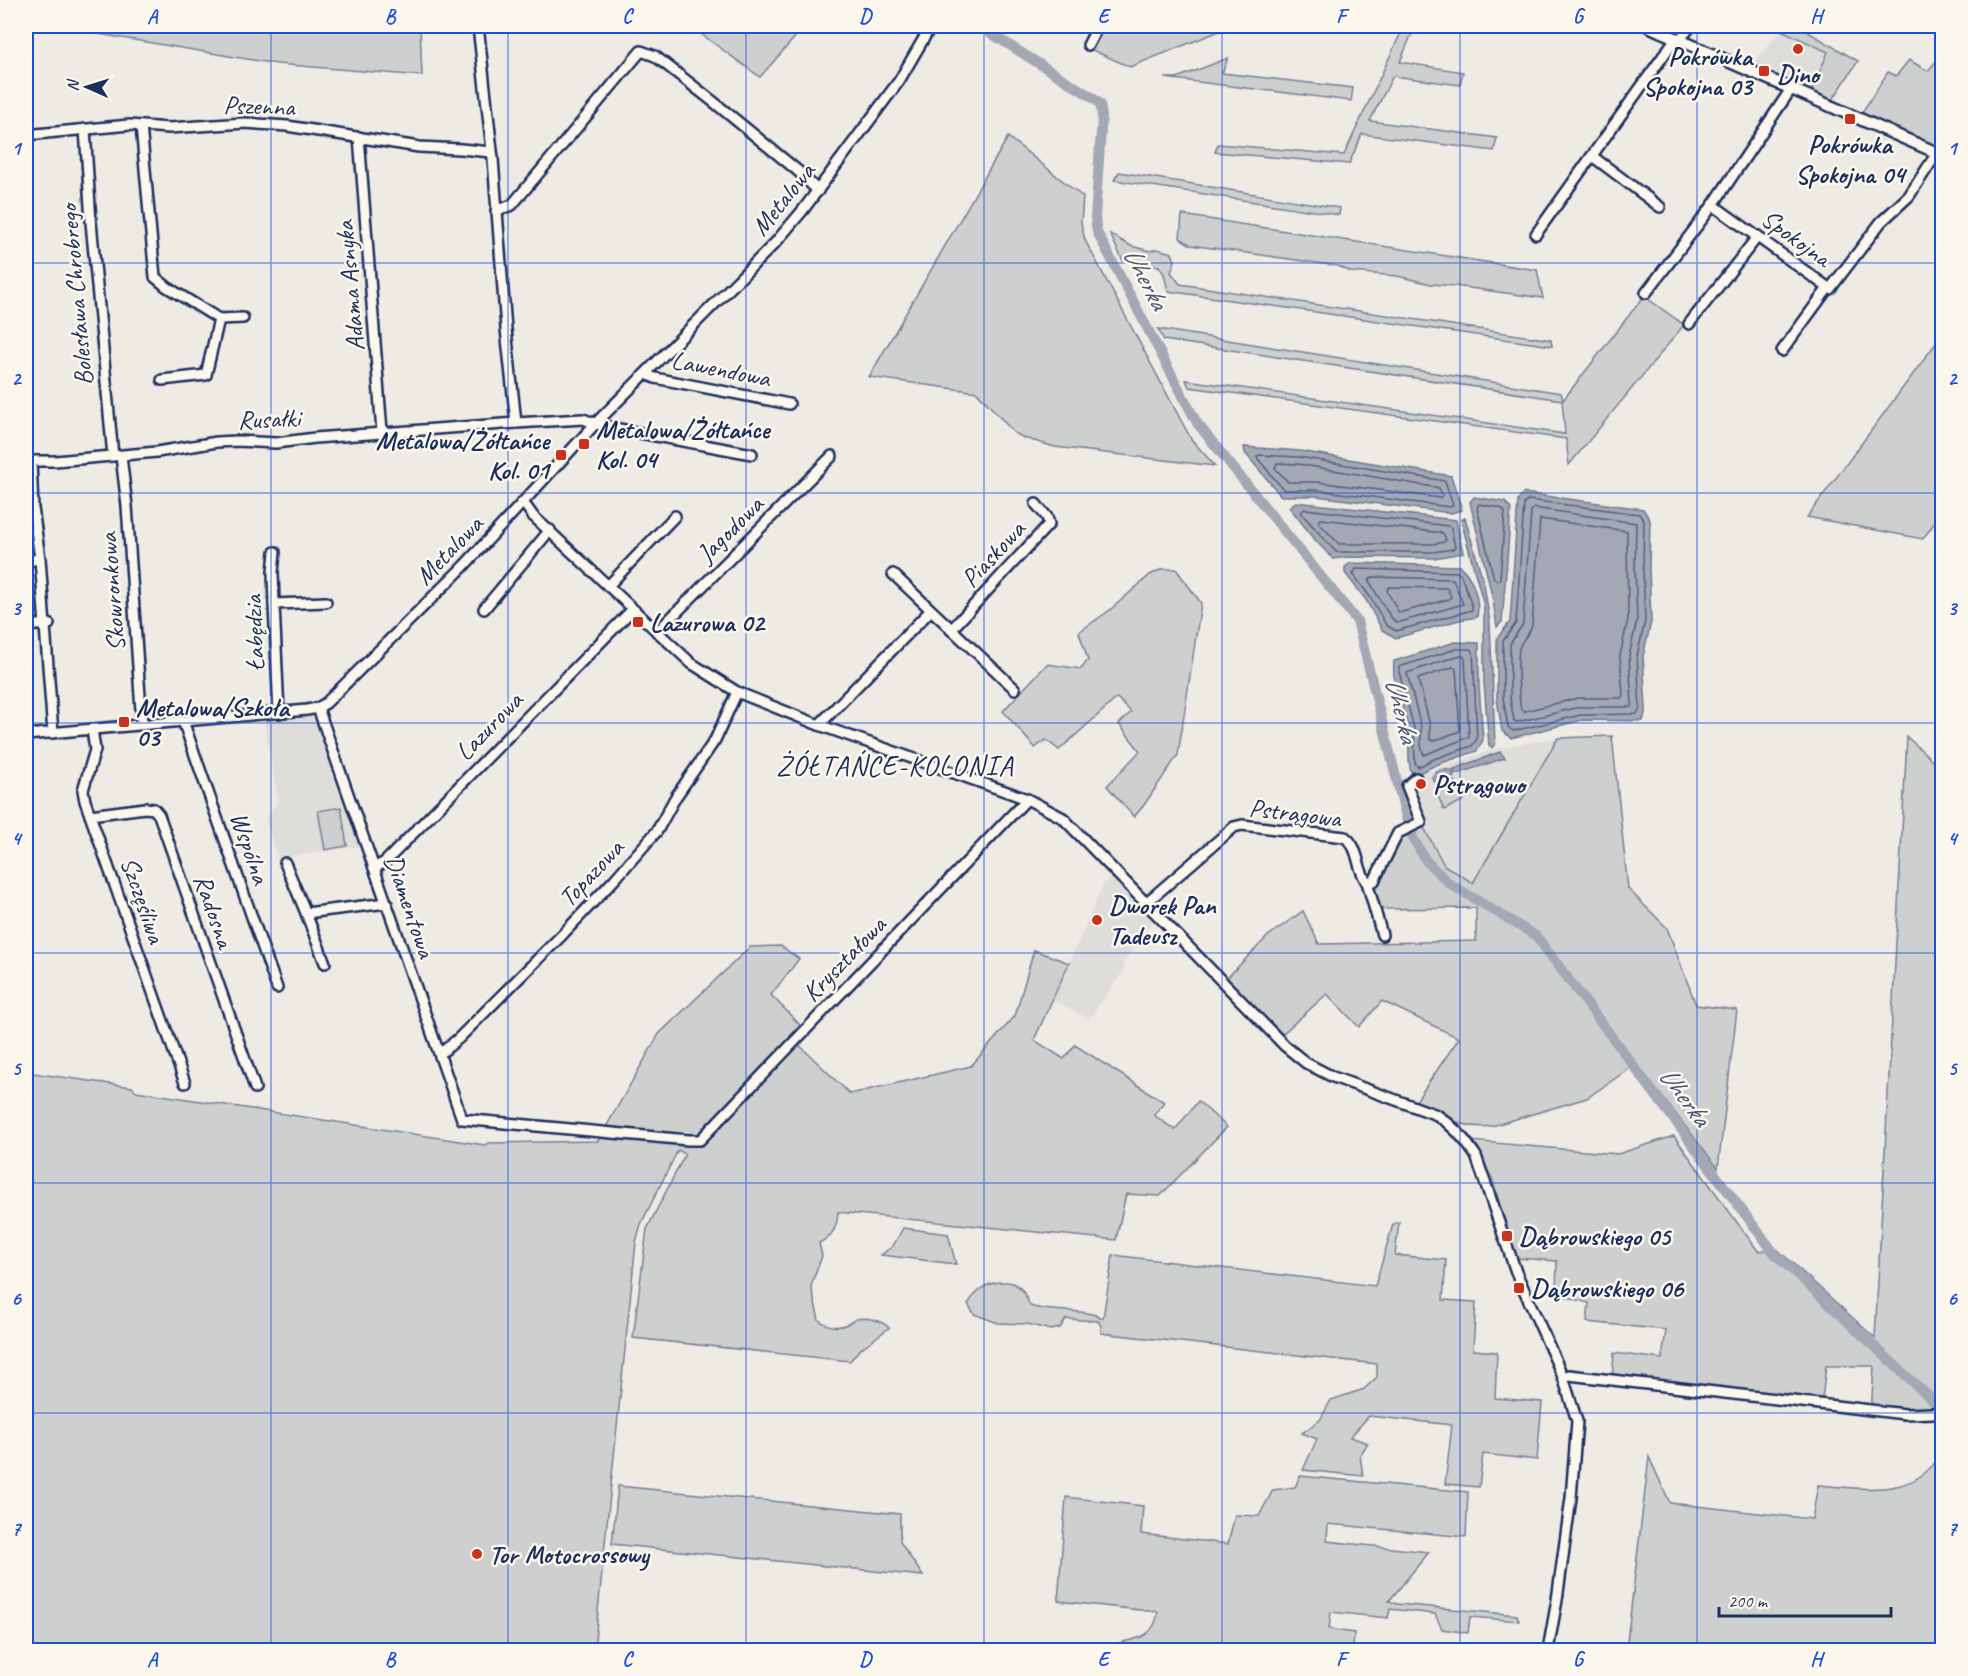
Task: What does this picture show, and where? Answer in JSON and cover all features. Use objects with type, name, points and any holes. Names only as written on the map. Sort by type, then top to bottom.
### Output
[{"type":"main road","points":[[1648,26],[1940,154]]},
{"type":"street","points":[[478,26],[516,423],[583,419],[603,426],[752,454]]},
{"type":"street","name":"Metalowa","points":[[318,708],[338,692],[463,567],[511,515],[532,511],[535,489],[596,423],[776,243],[818,191],[899,81],[931,26]]},
{"type":"street","points":[[1088,45],[1098,26]]},
{"type":"street","points":[[1536,234],[1678,39],[1691,26]]},
{"type":"street","points":[[496,211],[512,205],[641,51],[655,56],[715,103],[798,171],[818,191]]},
{"type":"street","points":[[1646,293],[1713,205],[1791,89]]},
{"type":"street","name":"Pszenna","points":[[26,135],[129,125],[169,128],[245,123],[287,126],[419,147],[460,148],[491,152]]},
{"type":"street","points":[[141,126],[155,277],[219,319],[243,318]]},
{"type":"street","name":"Bolesława Chrobrego","points":[[85,129],[90,222],[117,456]]},
{"type":"street","name":"Adama Asnyka","points":[[359,137],[382,432]]},
{"type":"street","name":"Spokojna","points":[[1713,205],[1830,289],[1881,222],[1909,196],[1940,154]]},
{"type":"street","points":[[1592,156],[1660,207]]},
{"type":"street","points":[[1689,324],[1758,236]]},
{"type":"street","points":[[1782,351],[1828,288]]},
{"type":"street","points":[[162,380],[206,375],[219,319]]},
{"type":"street","name":"Lawendowa","points":[[646,374],[656,378],[789,404]]},
{"type":"street","name":"Rusałki","points":[[28,461],[157,452],[217,442],[292,442],[382,432],[516,423]]},
{"type":"street","name":"Skowronkowa","points":[[117,456],[131,552],[142,725]]},
{"type":"street","name":"Jagodowa","points":[[657,632],[832,456]]},
{"type":"street","points":[[28,461],[47,625],[53,733]]},
{"type":"street","name":"Piaskowa","points":[[951,630],[1049,524],[1047,517],[1036,504]]},
{"type":"street","points":[[511,515],[532,511],[632,610],[697,668],[737,692],[819,725],[1027,799],[1063,818],[1285,1046],[1306,1063],[1333,1077],[1437,1115],[1451,1124],[1465,1139],[1476,1156],[1516,1272],[1563,1377],[1577,1421],[1566,1537],[1548,1650]]},
{"type":"street","points":[[608,586],[675,516]]},
{"type":"street","points":[[484,609],[550,530]]},
{"type":"street","name":"Łabędzia","points":[[275,552],[273,572],[279,712]]},
{"type":"street","points":[[26,561],[40,559]]},
{"type":"street","points":[[893,574],[1015,689]]},
{"type":"street","points":[[274,604],[326,602]]},
{"type":"street","name":"Lazurowa","points":[[374,868],[385,862],[632,610]]},
{"type":"street","points":[[819,725],[930,611]]},
{"type":"street","points":[[26,626],[47,625]]},
{"type":"street","name":"Topazowa","points":[[440,1054],[459,1038],[562,935],[652,837],[675,798],[715,740],[737,692]]},
{"type":"street","points":[[26,735],[318,708]]},
{"type":"street","name":"Diamentowa","points":[[318,708],[462,1119]]},
{"type":"street","name":"Wspólna","points":[[183,721],[277,988]]},
{"type":"street","name":"Szczęśliwa","points":[[92,729],[94,759],[83,790],[185,1083]]},
{"type":"street","points":[[1367,882],[1374,881],[1398,833],[1421,822],[1407,786],[1416,778]]},
{"type":"street","name":"Kryształowa","points":[[462,1119],[700,1140],[1027,799]]},
{"type":"street","name":"Radosna","points":[[90,815],[145,808],[154,809],[159,815],[255,1088]]},
{"type":"street","name":"Pstrągowa","points":[[1146,903],[1234,827],[1242,825],[1345,837],[1354,848],[1363,878],[1367,882],[1382,935]]},
{"type":"street","points":[[285,862],[325,963]]},
{"type":"street","points":[[306,913],[387,903]]},
{"type":"street","points":[[1563,1377],[1569,1375],[1637,1382],[1905,1414],[1933,1413]]},
{"type":"shaded area","points":[[51,26],[420,26],[422,76],[277,64]]},
{"type":"shaded area","points":[[690,26],[805,26],[760,77]]},
{"type":"shaded area","points":[[1104,26],[1232,26],[1130,67],[1092,50]]},
{"type":"shaded area","points":[[1404,26],[1415,26],[1400,62],[1463,72],[1460,85],[1393,76],[1370,121],[1497,138],[1494,151],[1362,134],[1349,164],[1215,152],[1218,144],[1344,155]]},
{"type":"shaded area","points":[[1784,26],[1811,26],[1808,32],[1858,61],[1832,101],[1811,92],[1828,52],[1781,30]]},
{"type":"shaded area","points":[[1781,30],[1829,52],[1811,92],[1774,71],[1761,66],[1751,66]]},
{"type":"shaded area","points":[[1942,54],[1942,152],[1861,114],[1888,72],[1896,76],[1909,60],[1928,71]]},
{"type":"shaded area","points":[[1228,58],[1222,73],[1353,88],[1351,101],[1165,78],[1177,78]]},
{"type":"shaded area","points":[[1008,137],[1083,197],[1081,223],[1085,240],[1191,439],[1215,466],[1055,447],[1014,433],[977,392],[869,377]]},
{"type":"shaded area","points":[[1119,172],[1340,208],[1339,215],[1114,180]]},
{"type":"shaded area","points":[[1182,215],[1537,270],[1543,298],[1431,284],[1397,276],[1351,272],[1338,266],[1191,245],[1180,238]]},
{"type":"shaded area","points":[[1110,234],[1131,246],[1172,253],[1175,261],[1171,272],[1180,284],[1551,340],[1552,346],[1168,291],[1164,274],[1159,266],[1123,261]]},
{"type":"shaded area","points":[[1644,296],[1684,325],[1569,465],[1566,439],[1189,387],[1186,380],[1565,434],[1562,400],[1164,340],[1158,329],[1561,393],[1563,400]]},
{"type":"shaded area","points":[[1942,335],[1942,512],[1923,539],[1807,517]]},
{"type":"shaded area","points":[[1162,569],[1176,569],[1201,603],[1178,755],[1134,817],[1107,786],[1140,751],[1119,724],[1131,712],[1117,698],[1059,750],[1046,740],[1035,748],[1003,711],[1047,664],[1081,669],[1088,660],[1079,632],[1110,610],[1150,575]]},
{"type":"shaded area","points":[[317,713],[361,846],[278,858],[265,818],[278,802],[264,719]]},
{"type":"shaded area","points":[[1612,736],[1628,889],[1667,928],[1696,1005],[1737,1010],[1718,1168],[1635,1062],[1587,1098],[1492,1126],[1461,1124],[1416,1101],[1459,1038],[1382,1001],[1359,1027],[1327,994],[1281,1035],[1226,979],[1268,936],[1303,911],[1319,944],[1476,941],[1476,908],[1380,909],[1373,886],[1379,883],[1403,836],[1423,826],[1444,865],[1473,883],[1558,738]]},
{"type":"shaded area","points":[[1907,737],[1942,769],[1942,1423],[1937,1418],[1871,1414],[1874,1366],[1826,1366],[1821,1407],[1612,1381],[1614,1353],[1662,1359],[1666,1330],[1587,1322],[1589,1303],[1556,1294],[1557,1261],[1516,1258],[1492,1178],[1472,1141],[1618,1154],[1674,1136],[1758,1251],[1777,1249],[1875,1338]]},
{"type":"shaded area","points":[[1558,738],[1473,883],[1444,865],[1423,826],[1414,831],[1407,818],[1400,781],[1498,748]]},
{"type":"shaded area","points":[[1455,781],[1464,800],[1444,810],[1435,789]]},
{"type":"shaded area","points":[[341,807],[347,846],[325,850],[318,811]]},
{"type":"shaded area","points":[[1111,878],[1153,920],[1123,964],[1124,970],[1089,1019],[1053,1000],[1103,885]]},
{"type":"shaded area","points":[[781,946],[799,959],[771,995],[800,1025],[790,1036],[850,1094],[971,1066],[1015,1016],[1034,950],[1069,963],[1034,1040],[1064,1059],[1075,1045],[1164,1102],[1154,1115],[1175,1130],[1198,1101],[1227,1127],[1160,1196],[1126,1194],[1116,1240],[838,1212],[837,1223],[833,1231],[819,1243],[822,1256],[811,1286],[819,1320],[836,1327],[844,1326],[860,1318],[869,1319],[878,1321],[889,1328],[859,1350],[850,1361],[633,1338],[647,1229],[685,1154],[678,1150],[641,1224],[636,1242],[594,1650],[26,1650],[26,1072],[132,1087],[136,1091],[485,1145],[489,1143],[598,1141],[659,1034],[750,947]]},
{"type":"shaded area","points":[[1399,1222],[1395,1255],[1446,1260],[1443,1300],[1476,1302],[1473,1350],[1497,1352],[1495,1398],[1542,1402],[1537,1460],[1483,1454],[1479,1487],[1445,1484],[1452,1425],[1369,1416],[1350,1437],[1368,1443],[1360,1455],[1363,1476],[1303,1470],[1317,1439],[1302,1433],[1320,1420],[1331,1400],[1364,1389],[1377,1377],[1377,1364],[1101,1333],[1098,1321],[1066,1319],[1060,1328],[1051,1330],[1027,1324],[998,1323],[974,1314],[968,1304],[987,1285],[1009,1282],[1021,1289],[1030,1306],[1085,1313],[1103,1318],[1113,1255],[1375,1286],[1393,1224]]},
{"type":"shaded area","points":[[903,1228],[948,1234],[956,1264],[881,1255],[893,1246]]},
{"type":"shaded area","points":[[1942,1452],[1942,1650],[1626,1650],[1649,1457],[1670,1503],[1812,1519],[1818,1485],[1870,1489],[1903,1484],[1918,1478],[1931,1467]]},
{"type":"shaded area","points":[[1300,1476],[1468,1492],[1466,1537],[1328,1524],[1327,1541],[1429,1552],[1389,1601],[1397,1604],[1517,1615],[1519,1621],[1470,1617],[1468,1633],[1442,1629],[1435,1614],[1390,1609],[1388,1618],[1331,1612],[1329,1629],[1354,1633],[1353,1650],[1112,1650],[1115,1644],[1143,1636],[1153,1628],[1158,1612],[1058,1601],[1066,1497],[1143,1506],[1141,1534],[1228,1544],[1235,1515],[1259,1516],[1273,1490],[1295,1487]]},
{"type":"shaded area","points":[[618,1486],[900,1514],[900,1542],[923,1576],[612,1544]]},
{"type":"water","points":[[1244,447],[1300,451],[1451,476],[1462,510],[1451,513],[1316,496],[1281,496],[1245,453]]},
{"type":"water","points":[[1523,493],[1643,509],[1650,520],[1651,622],[1643,656],[1646,709],[1643,721],[1582,720],[1511,738],[1502,731],[1497,699],[1497,638],[1510,622],[1518,500]]},
{"type":"water","points":[[1474,497],[1505,502],[1511,509],[1502,622],[1497,627],[1470,502]]},
{"type":"water","points":[[1296,502],[1456,520],[1463,553],[1434,558],[1349,557],[1333,559],[1289,507]]},
{"type":"water","points":[[1465,518],[1484,584],[1490,623],[1495,744],[1492,748],[1489,746],[1484,682],[1484,606],[1461,520]]},
{"type":"water","points":[[1351,563],[1459,566],[1472,582],[1478,611],[1477,617],[1396,638],[1382,630],[1366,600],[1345,573],[1345,567]]},
{"type":"water","points":[[1455,642],[1479,643],[1483,740],[1477,751],[1417,774],[1411,772],[1408,730],[1394,679],[1394,661]]},
{"type":"water","points":[[1500,752],[1505,758],[1457,774],[1453,773],[1454,777],[1434,782],[1432,777],[1437,772],[1455,771],[1454,769]]},
{"type":"waterway","name":"Uherka","points":[[979,26],[1100,104],[1102,116],[1095,218],[1097,232],[1197,423],[1357,621],[1407,821],[1414,840],[1426,861],[1450,884],[1536,936],[1775,1254],[1941,1408]]},
{"type":"place","name":"Dino","points":[[1798,49]]},
{"type":"place","name":"Pokrówka Spokojna 03","points":[[1764,71]]},
{"type":"place","name":"Pokrówka Spokojna 04","points":[[1850,119]]},
{"type":"place","name":"Metalowa/Żółtańce Kol. 04","points":[[584,444]]},
{"type":"place","name":"Metalowa/Żółtańce Kol. 01","points":[[561,455]]},
{"type":"place","name":"Lazurowa 02","points":[[638,622]]},
{"type":"place","name":"Metalowa/Szkoła 03","points":[[124,722]]},
{"type":"place","name":"Pstrągowo","points":[[1421,784]]},
{"type":"place","name":"Dworek Pan Tadeusz","points":[[1097,920]]},
{"type":"place","name":"Dąbrowskiego 05","points":[[1507,1236]]},
{"type":"place","name":"Dąbrowskiego 06","points":[[1519,1288]]},
{"type":"place","name":"Tor Motocrossowy","points":[[477,1554]]},
{"type":"district","name":"ŻÓŁTAŃCE-KOLONIA","points":[[895,765]]}]
